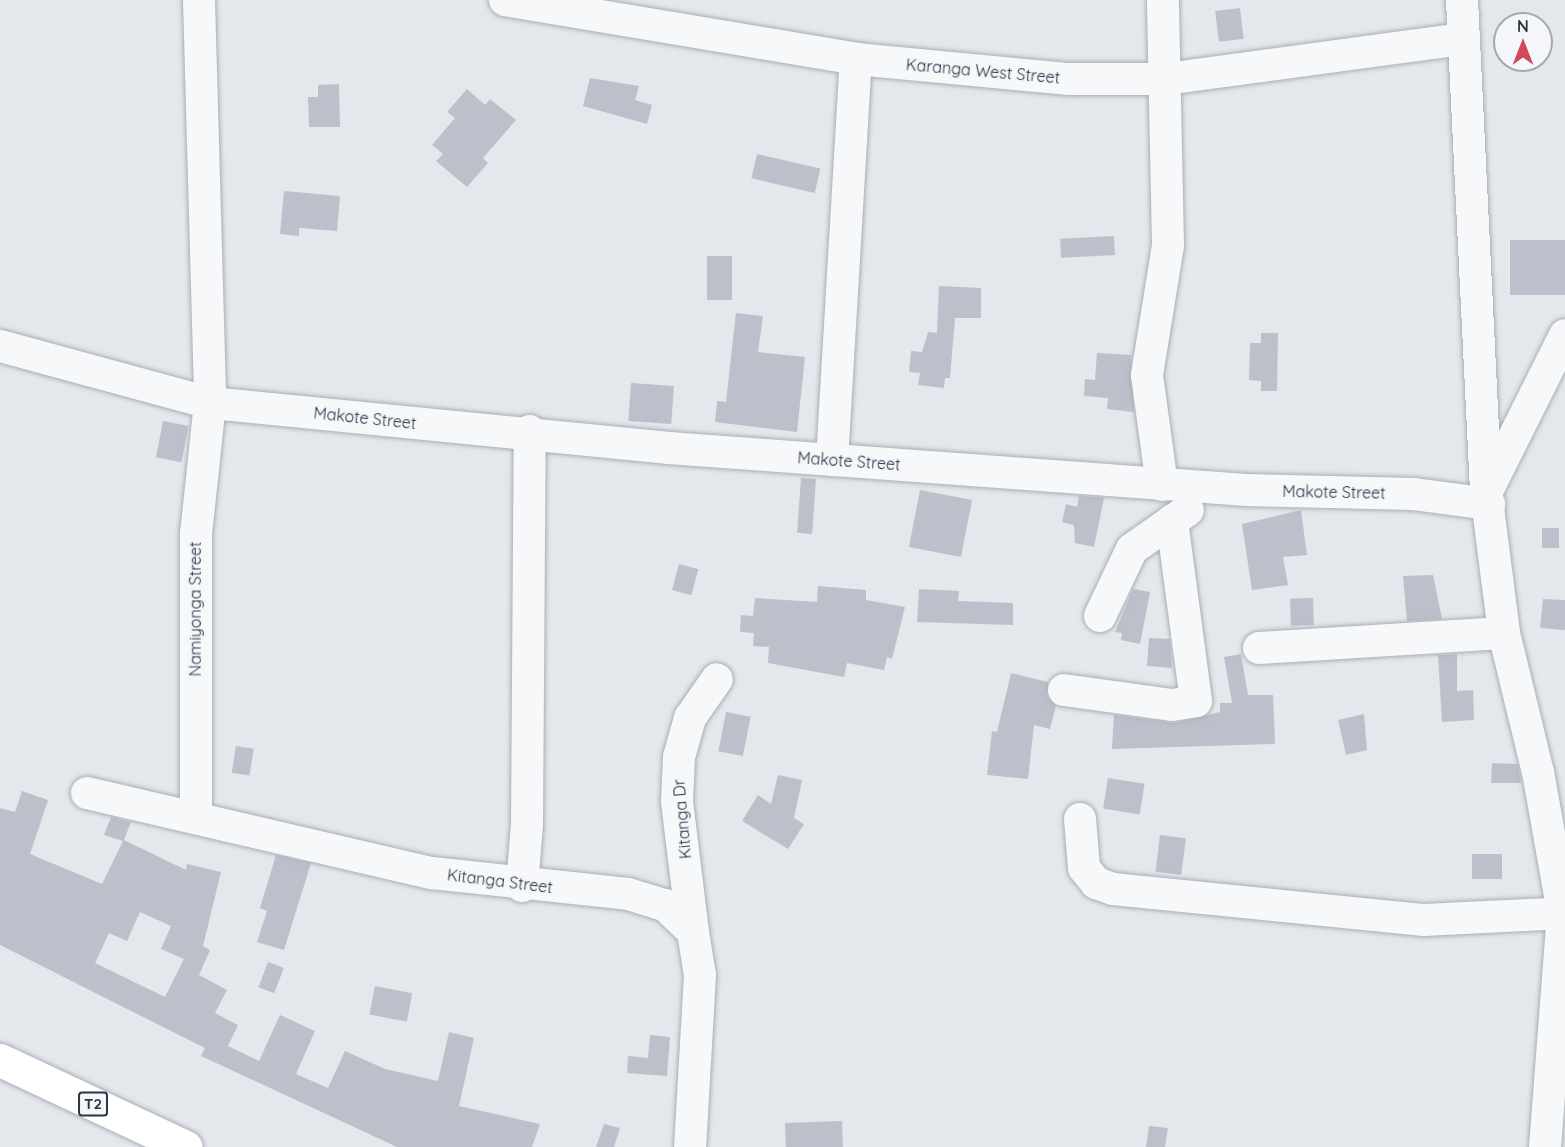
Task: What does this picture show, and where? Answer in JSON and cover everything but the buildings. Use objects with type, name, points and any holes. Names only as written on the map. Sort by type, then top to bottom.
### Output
[{"type":"highway","name":"T2","points":[[0,1060],[170,1144]]},
{"type":"street","points":[[199,0],[210,404]]},
{"type":"street","name":"Karanga West Street","points":[[508,0],[856,59],[1069,79],[1166,79],[1463,39]]},
{"type":"street","points":[[1162,485],[1147,375],[1168,245],[1163,0]]},
{"type":"street","points":[[1462,0],[1487,498],[1504,633],[1540,783],[1564,913],[1545,1147]]},
{"type":"street","points":[[832,460],[856,59]]},
{"type":"street","points":[[1487,498],[1565,334]]},
{"type":"street","name":"Makote Street","points":[[0,346],[210,404],[530,431],[832,460],[1162,485],[1487,498]]},
{"type":"street","name":"Namiyonga Street","points":[[196,815],[196,534],[210,404]]},
{"type":"street","points":[[522,886],[527,825],[530,431]]},
{"type":"street","points":[[1100,616],[1132,549],[1224,487]]},
{"type":"street","points":[[1064,690],[1172,705],[1196,701],[1172,520]]},
{"type":"street","points":[[1259,648],[1504,633]]},
{"type":"street","name":"Kitanga Dr","points":[[693,932],[677,801],[679,757],[690,718],[717,679]]},
{"type":"street","name":"Kitanga Street","points":[[87,793],[196,815],[432,873],[522,886],[628,894],[665,905],[693,932]]},
{"type":"street","points":[[1080,819],[1084,868],[1096,883],[1113,889],[1424,920],[1564,913]]},
{"type":"street","points":[[690,1147],[700,975],[693,932]]}]
